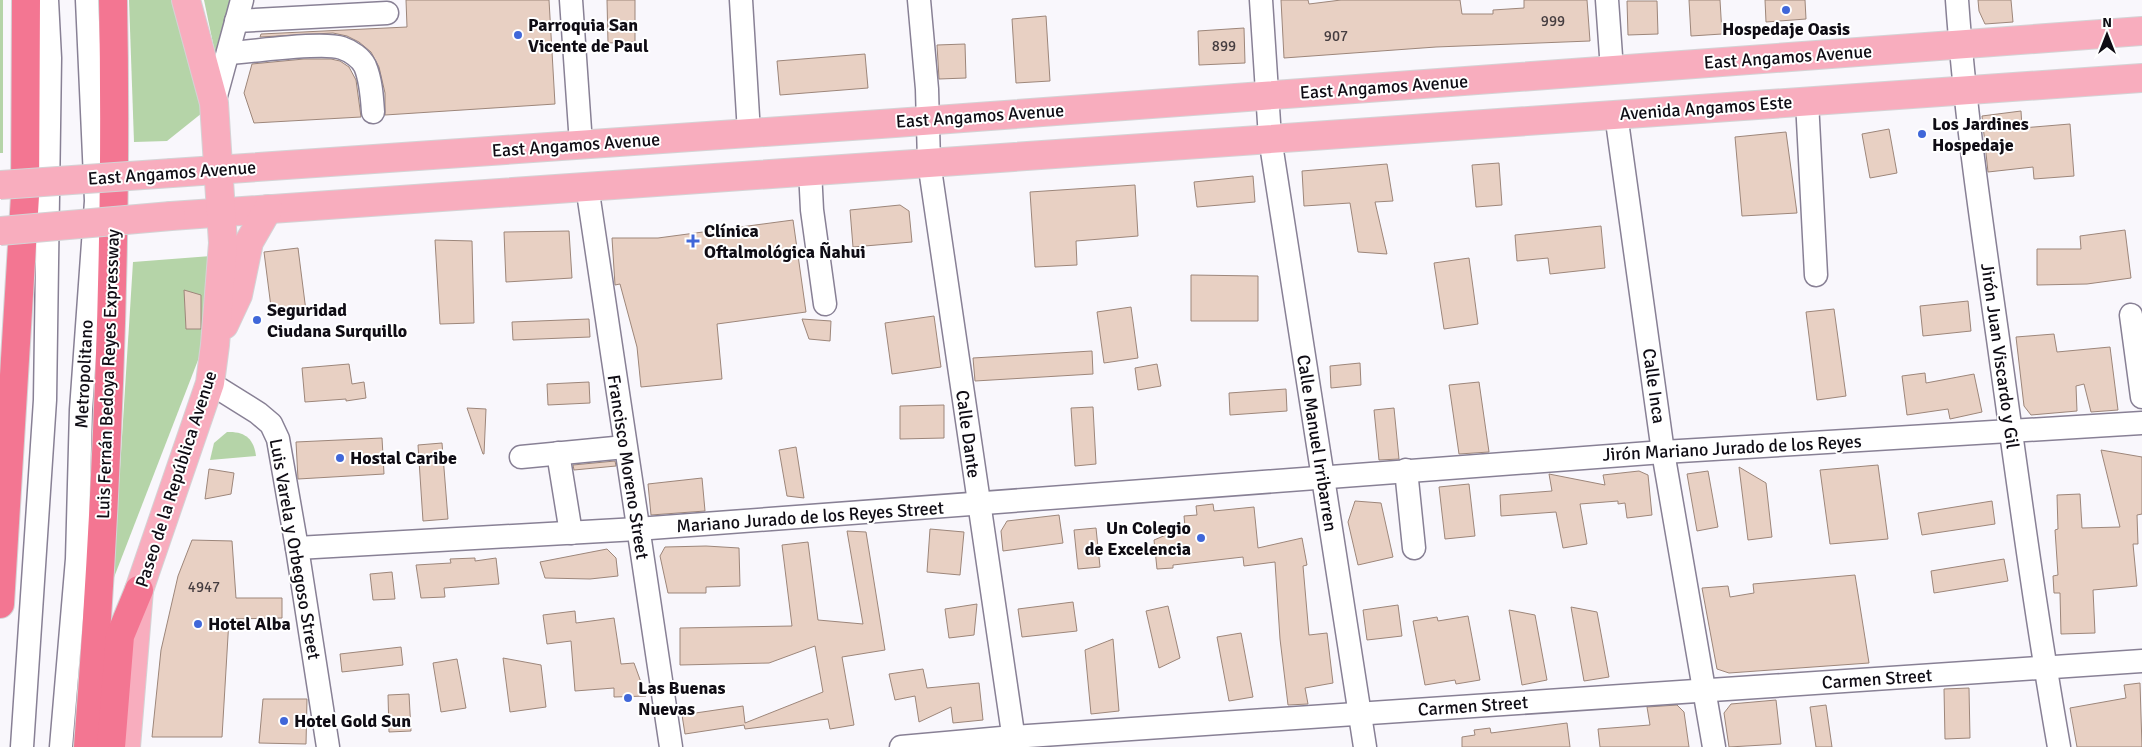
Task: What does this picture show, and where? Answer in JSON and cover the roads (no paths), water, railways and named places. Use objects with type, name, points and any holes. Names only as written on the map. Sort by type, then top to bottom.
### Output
[{"type":"highway","points":[[0,604],[25,196],[26,0]]},
{"type":"highway","name":"Luis Fernán Bedoya Reyes Expressway","points":[[88,747],[112,338],[116,142],[113,0]]},
{"type":"highway","points":[[111,747],[120,636],[139,590]]},
{"type":"main road","points":[[186,0],[214,103],[219,169]]},
{"type":"main road","points":[[1960,44],[2142,31]]},
{"type":"main road","name":"East Angamos Avenue","points":[[0,185],[1266,96],[1960,44]]},
{"type":"main road","name":"Avenida Angamos Este","points":[[1270,138],[2142,78]]},
{"type":"main road","points":[[0,231],[222,212],[1270,138]]},
{"type":"main road","name":"Paseo de la República Avenue","points":[[126,747],[139,590],[210,384],[223,243],[219,169]]},
{"type":"main road","points":[[215,345],[238,295],[249,242],[268,209]]},
{"type":"street","points":[[22,747],[45,400],[50,58],[47,0]]},
{"type":"street","name":"Metropolitano","points":[[61,747],[77,559],[82,410],[96,201],[87,0]]},
{"type":"street","points":[[571,0],[581,144]]},
{"type":"street","points":[[741,0],[749,133]]},
{"type":"street","name":"Calle Dante","points":[[919,0],[927,89],[926,120],[929,162],[1014,742]]},
{"type":"street","name":"Calle Manuel Irribarren","points":[[1260,0],[1270,138],[1365,747]]},
{"type":"street","points":[[1607,0],[1612,70]]},
{"type":"street","name":"Jirón Juan Viscardo y Gil","points":[[1957,0],[1964,91],[2045,669],[2059,747]]},
{"type":"street","points":[[214,103],[239,10],[387,13]]},
{"type":"street","points":[[228,54],[317,46],[341,47],[355,54],[365,66],[371,89],[373,112]]},
{"type":"street","points":[[1807,101],[1816,276]]},
{"type":"street","name":"Calle Inca","points":[[1616,114],[1663,452],[1714,747]]},
{"type":"street","points":[[810,170],[812,210],[825,304]]},
{"type":"street","name":"Francisco Moreno Street","points":[[586,186],[671,747]]},
{"type":"street","points":[[2132,315],[2142,397]]},
{"type":"street","name":"Luis Varela y Orbegoso Street","points":[[210,384],[258,413],[271,424],[278,439],[328,747]]},
{"type":"street","name":"Jirón Mariano Jurado de los Reyes","points":[[1322,476],[1663,452],[2142,423]]},
{"type":"street","points":[[521,457],[625,447]]},
{"type":"street","points":[[558,453],[571,533]]},
{"type":"street","points":[[1406,470],[1414,548]]},
{"type":"street","name":"Mariano Jurado de los Reyes Street","points":[[297,548],[638,529],[978,505],[1322,476]]},
{"type":"street","name":"Carmen Street","points":[[901,747],[1014,742],[1359,714],[2142,661]]},
{"type":"place","name":"Hospedaje Oasis","points":[[1786,10]]},
{"type":"place","name":"Parroquia San Vicente de Paul","points":[[518,35]]},
{"type":"place","name":"Los Jardines Hospedaje","points":[[1922,134]]},
{"type":"place","name":"Clínica Oftalmológica Ñahui","points":[[693,241]]},
{"type":"place","name":"Seguridad Ciudana Surquillo","points":[[257,320]]},
{"type":"place","name":"Hostal Caribe","points":[[340,458]]},
{"type":"place","name":"Un Colegio de Excelencia","points":[[1201,538]]},
{"type":"place","name":"Hotel Alba","points":[[198,624]]},
{"type":"place","name":"Las Buenas Nuevas","points":[[628,698]]},
{"type":"place","name":"Hotel Gold Sun","points":[[284,721]]}]
